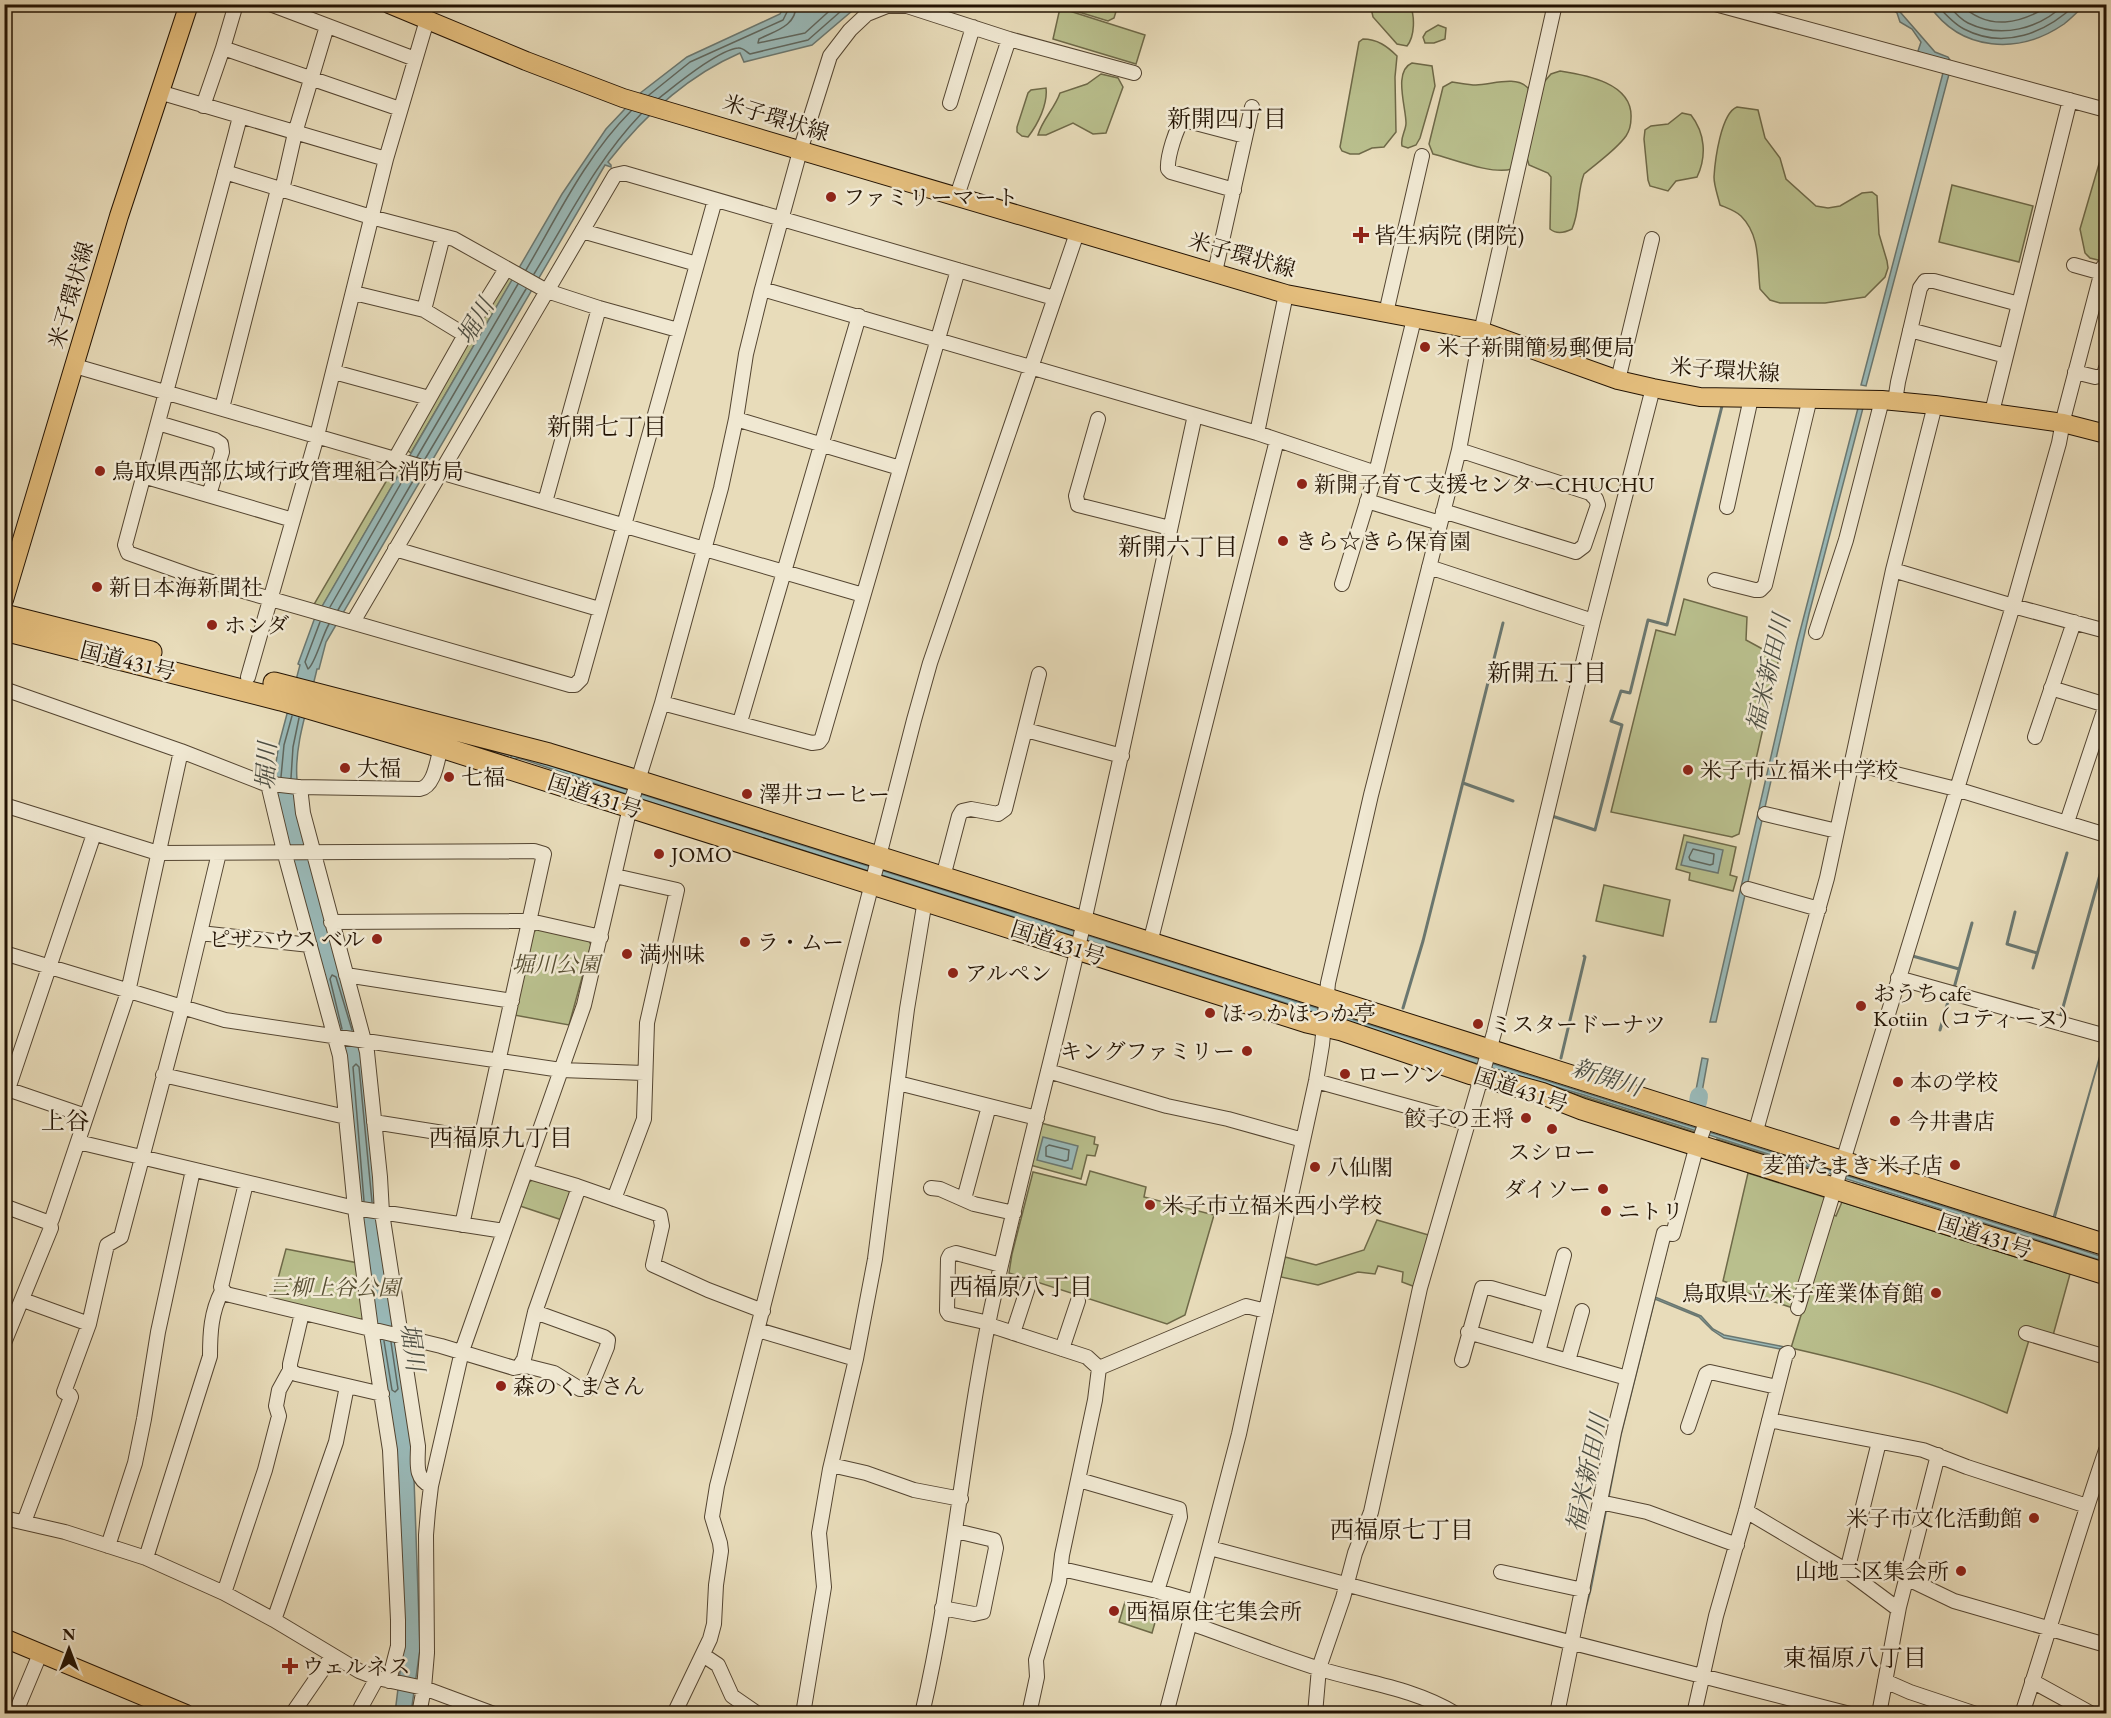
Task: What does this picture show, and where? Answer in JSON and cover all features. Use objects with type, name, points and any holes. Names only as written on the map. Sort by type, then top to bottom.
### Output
[{"type":"highway","name":"国道431号","points":[[4,615],[248,677],[283,693]]},
{"type":"highway","name":"国道431号","points":[[4,630],[283,693],[318,703],[521,747],[878,859],[943,877],[1326,1001],[2106,1245]]},
{"type":"highway","name":"国道431号","points":[[318,703],[441,747],[1482,1074],[1582,1109],[1699,1143],[2106,1274]]},
{"type":"main road","name":"米子環状線","points":[[4,600],[119,216],[189,4]]},
{"type":"main road","name":"米子環状線","points":[[389,4],[525,61],[623,98],[1286,294],[1481,331],[1618,380],[1700,397],[1810,398],[1935,405],[2063,423],[2106,434]]},
{"type":"main road","points":[[4,1638],[186,1713]]},
{"type":"street","points":[[203,106],[236,4]]},
{"type":"street","points":[[270,4],[415,59]]},
{"type":"street","points":[[1166,1713],[1239,1434],[1316,1081],[1328,983],[1371,795],[1459,450],[1481,331],[1555,4]]},
{"type":"street","points":[[1715,4],[2106,110]]},
{"type":"street","points":[[419,1713],[427,1653],[426,1535],[431,1486],[462,1351],[584,1005],[631,805],[662,703],[721,488],[736,419],[746,354],[762,288],[800,151],[830,56],[863,8],[908,5],[1009,39],[1134,73]]},
{"type":"street","points":[[248,677],[317,436],[386,159],[427,20]]},
{"type":"street","points":[[222,408],[295,133],[327,26]]},
{"type":"street","points":[[950,103],[974,27]]},
{"type":"street","points":[[957,196],[1009,39]]},
{"type":"street","points":[[223,48],[400,109]]},
{"type":"street","points":[[159,92],[386,159]]},
{"type":"street","points":[[1992,412],[2070,100]]},
{"type":"street","points":[[1215,272],[1252,107]]},
{"type":"street","points":[[240,117],[125,545],[128,553],[198,578],[570,686],[575,685],[581,679],[715,200]]},
{"type":"street","points":[[1234,190],[1172,171],[1168,169],[1168,161],[1178,125],[1184,120],[1245,136]]},
{"type":"street","points":[[1386,313],[1422,156]]},
{"type":"street","points":[[225,172],[371,218],[454,239],[542,289],[678,330]]},
{"type":"street","points":[[348,621],[395,549],[435,471],[542,289],[582,231],[612,178],[619,174],[624,173],[1054,298]]},
{"type":"street","points":[[582,231],[697,264]]},
{"type":"street","points":[[674,1713],[703,1654],[714,1624],[715,1593],[721,1551],[712,1522],[712,1512],[777,1257],[779,1240],[821,1087],[872,881],[930,663],[1077,233]]},
{"type":"street","points":[[424,310],[443,236]]},
{"type":"street","points":[[1618,380],[1652,239]]},
{"type":"street","points":[[1798,1308],[2013,606],[2063,423],[2103,271],[2074,265]]},
{"type":"street","points":[[662,703],[812,743],[819,742],[822,738],[958,270]]},
{"type":"street","points":[[397,460],[465,335],[511,271]]},
{"type":"street","points":[[1816,632],[1889,401],[1920,288],[1929,280],[2019,304]]},
{"type":"street","points":[[762,288],[1257,433],[1376,473]]},
{"type":"street","points":[[354,293],[424,310],[465,335]]},
{"type":"street","points":[[1257,433],[1286,294]]},
{"type":"street","points":[[545,502],[599,308]]},
{"type":"street","points":[[740,722],[859,316]]},
{"type":"street","points":[[1342,584],[1376,473],[1414,319]]},
{"type":"street","points":[[1910,330],[2006,356]]},
{"type":"street","points":[[75,366],[863,595]]},
{"type":"street","points":[[2075,372],[2099,377],[2104,375],[2106,368]]},
{"type":"street","points":[[334,372],[429,399]]},
{"type":"street","points":[[1315,1713],[1319,1668],[1371,1512],[1420,1288],[1488,1052],[1593,621],[1653,388]]},
{"type":"street","points":[[1727,507],[1751,398]]},
{"type":"street","points":[[1714,580],[1755,590],[1765,585],[1810,398]]},
{"type":"street","points":[[1755,1134],[1819,909],[1875,663],[1893,570],[1935,405]]},
{"type":"street","points":[[922,1713],[956,1531],[972,1415],[1001,1265],[1122,756],[1195,416]]},
{"type":"street","points":[[736,419],[900,468]]},
{"type":"street","points":[[1098,419],[1076,496],[1078,505],[1170,528]]},
{"type":"street","points":[[158,423],[221,444],[222,452],[209,495]]},
{"type":"street","points":[[1150,943],[1277,440]]},
{"type":"street","points":[[1367,501],[1442,517],[1576,552],[1584,546],[1598,505],[1596,498],[1590,493],[1459,450]]},
{"type":"street","points":[[144,476],[293,520]]},
{"type":"street","points":[[395,549],[599,609]]},
{"type":"street","points":[[1429,567],[1593,621]]},
{"type":"street","points":[[1893,570],[2106,631]]},
{"type":"street","points":[[2035,737],[2074,622]]},
{"type":"street","points":[[943,877],[962,811],[971,809],[998,814],[1005,809],[1039,674]]},
{"type":"street","points":[[2051,688],[2106,704],[2067,822]]},
{"type":"street","points":[[7,690],[181,750],[270,784],[299,787],[424,789],[430,783],[441,747]]},
{"type":"street","points":[[1026,730],[1122,756]]},
{"type":"street","points":[[4,1343],[11,1312],[23,1300],[51,1228],[50,1223],[128,992],[181,750]]},
{"type":"street","points":[[1852,763],[1956,789],[2106,835]]},
{"type":"street","points":[[270,784],[284,851],[340,1056],[355,1208],[390,1450],[399,1620],[398,1646],[390,1681],[361,1707]]},
{"type":"street","points":[[299,787],[303,813],[364,1042],[396,1335],[418,1446],[419,1475],[424,1483],[431,1486]]},
{"type":"street","points":[[4,805],[158,853],[540,852],[544,857],[462,1225]]},
{"type":"street","points":[[1765,814],[1837,831]]},
{"type":"street","points":[[86,1116],[6,1089],[94,834]]},
{"type":"street","points":[[24,1522],[71,1397],[64,1392],[90,1324],[107,1245],[121,1237],[182,1008],[219,853]]},
{"type":"street","points":[[614,1199],[644,1119],[647,1023],[677,890],[615,876]]},
{"type":"street","points":[[1748,889],[1819,909]]},
{"type":"street","points":[[803,1713],[824,1587],[819,1533],[831,1466],[856,1359],[874,1259],[907,1009],[924,900]]},
{"type":"street","points":[[332,922],[530,921],[601,937]]},
{"type":"street","points":[[200,933],[310,945]]},
{"type":"street","points":[[4,953],[225,1020],[561,1070],[644,1073]]},
{"type":"street","points":[[346,975],[512,1001]]},
{"type":"street","points":[[1898,978],[2106,1036]]},
{"type":"street","points":[[1048,1071],[1167,1106],[1228,1119],[1303,1140]]},
{"type":"street","points":[[163,1075],[346,1117]]},
{"type":"street","points":[[1316,1081],[1468,1123]]},
{"type":"street","points":[[898,1083],[1037,1118]]},
{"type":"street","points":[[964,1199],[989,1106]]},
{"type":"street","points":[[1557,1713],[1582,1590],[1604,1502],[1628,1378],[1664,1233],[1672,1234],[1706,1121]]},
{"type":"street","points":[[374,1122],[481,1139]]},
{"type":"street","points":[[78,1142],[355,1208],[504,1231]]},
{"type":"street","points":[[108,1546],[135,1463],[158,1332],[193,1170]]},
{"type":"street","points":[[526,1171],[660,1215],[662,1226],[654,1262],[656,1267],[763,1311]]},
{"type":"street","points":[[246,1183],[220,1287],[226,1294],[462,1351],[514,1368],[522,1365],[554,1373],[580,1389],[588,1389],[608,1340],[535,1312]]},
{"type":"street","points":[[522,1365],[535,1312],[579,1187]]},
{"type":"street","points":[[931,1188],[940,1189],[974,1204],[1014,1213]]},
{"type":"street","points":[[4,1206],[50,1223]]},
{"type":"street","points":[[1001,1265],[956,1253],[948,1259],[947,1311],[949,1314],[989,1324],[1087,1357],[1099,1368]]},
{"type":"street","points":[[1538,1352],[1564,1255]]},
{"type":"street","points":[[1013,1333],[1029,1284]]},
{"type":"street","points":[[1461,1360],[1479,1294],[1485,1287],[1550,1305]]},
{"type":"street","points":[[146,1558],[210,1356],[210,1326],[222,1291]]},
{"type":"street","points":[[23,1300],[90,1324]]},
{"type":"street","points":[[1062,1349],[1078,1301]]},
{"type":"street","points":[[1099,1368],[1246,1306],[1266,1311]]},
{"type":"street","points":[[1568,1361],[1582,1311]]},
{"type":"street","points":[[224,1593],[266,1470],[279,1416],[276,1406],[279,1390],[290,1370],[302,1313]]},
{"type":"street","points":[[758,1330],[856,1359]]},
{"type":"street","points":[[1468,1332],[1628,1378]]},
{"type":"street","points":[[2026,1333],[2106,1357]]},
{"type":"street","points":[[1694,1713],[1701,1676],[1788,1353]]},
{"type":"street","points":[[1029,1713],[1037,1677],[1036,1660],[1062,1569],[1062,1555],[1095,1400],[1099,1368]]},
{"type":"street","points":[[290,1370],[296,1374],[382,1394]]},
{"type":"street","points":[[1688,1427],[1694,1403],[1706,1374],[1710,1372],[1777,1387]]},
{"type":"street","points":[[274,1620],[336,1442],[347,1386]]},
{"type":"street","points":[[1769,1420],[1918,1449],[2087,1506]]},
{"type":"street","points":[[1847,1571],[1879,1442]]},
{"type":"street","points":[[2022,1713],[2106,1449]]},
{"type":"street","points":[[1879,1713],[1898,1609],[1938,1455]]},
{"type":"street","points":[[831,1466],[867,1473],[914,1490],[961,1500]]},
{"type":"street","points":[[1079,1480],[1179,1509],[1180,1517],[1157,1591]]},
{"type":"street","points":[[1604,1502],[1647,1512],[1737,1545]]},
{"type":"street","points":[[1746,1511],[1847,1571],[1898,1609]]},
{"type":"street","points":[[4,1518],[146,1558],[224,1593],[359,1671],[390,1681],[424,1688],[494,1713]]},
{"type":"street","points":[[942,1608],[974,1614],[983,1612],[988,1588],[996,1543],[989,1538],[956,1531]]},
{"type":"street","points":[[1210,1548],[1346,1585],[1850,1713]]},
{"type":"street","points":[[1062,1569],[1195,1602]]},
{"type":"street","points":[[1501,1572],[1582,1590]]},
{"type":"street","points":[[1906,1578],[1954,1601],[2106,1645]]},
{"type":"street","points":[[1190,1623],[1319,1668],[1396,1688],[1437,1702],[1455,1713]]},
{"type":"street","points":[[15,1713],[40,1654]]},
{"type":"street","points":[[703,1654],[718,1665],[732,1696],[758,1713]]},
{"type":"street","points":[[292,1713],[332,1656]]},
{"type":"street","points":[[1885,1681],[1910,1692],[1976,1713]]},
{"type":"street","points":[[2032,1681],[2085,1712]]},
{"type":"green space","points":[[1370,4],[1410,5],[1413,26],[1412,37],[1407,46],[1397,44],[1373,17]]},
{"type":"green space","points":[[1064,5],[1118,5],[1114,18],[1108,21],[1069,9]]},
{"type":"green space","points":[[1060,8],[1145,35],[1136,64],[1053,39]]},
{"type":"green space","points":[[1438,25],[1446,28],[1445,39],[1425,43],[1423,37],[1426,32]]},
{"type":"green space","points":[[1363,39],[1381,44],[1397,56],[1396,132],[1384,147],[1372,148],[1359,154],[1350,154],[1342,151],[1340,147],[1359,42]]},
{"type":"green space","points":[[1412,63],[1432,66],[1435,86],[1420,138],[1416,145],[1408,148],[1402,146],[1406,123],[1402,81],[1406,67]]},
{"type":"green space","points":[[1560,71],[1594,78],[1616,89],[1630,106],[1631,118],[1628,132],[1622,141],[1584,174],[1572,229],[1555,232],[1550,229],[1551,177],[1548,173],[1529,165],[1526,155],[1544,82],[1551,74]]},
{"type":"green space","points":[[1101,74],[1118,78],[1123,87],[1106,133],[1093,134],[1073,123],[1046,135],[1038,135],[1060,93],[1087,84]]},
{"type":"green space","points":[[1510,81],[1523,84],[1528,88],[1529,93],[1512,169],[1494,170],[1472,166],[1433,154],[1429,144],[1443,87],[1452,82],[1476,85]]},
{"type":"green space","points":[[1046,88],[1044,107],[1039,120],[1028,137],[1022,136],[1017,132],[1017,127],[1028,93],[1031,90]]},
{"type":"green space","points":[[1737,107],[1758,110],[1765,138],[1780,158],[1786,179],[1816,206],[1828,208],[1840,206],[1862,193],[1872,192],[1877,196],[1879,234],[1888,268],[1885,277],[1865,297],[1825,303],[1780,303],[1770,300],[1760,289],[1757,251],[1752,232],[1739,214],[1720,205],[1714,180],[1717,149],[1723,127],[1731,111]]},
{"type":"green space","points":[[1682,113],[1691,115],[1702,137],[1702,161],[1697,177],[1676,181],[1668,191],[1650,186],[1645,130],[1651,126],[1668,124]]},
{"type":"green space","points":[[2106,140],[2106,262],[2090,258],[2085,253],[2080,229]]},
{"type":"green space","points":[[1952,185],[2033,206],[2019,262],[1939,242]]},
{"type":"green space","points":[[511,277],[513,279],[411,453],[405,449],[504,279]]},
{"type":"green space","points":[[394,468],[401,471],[321,609],[313,606]]},
{"type":"green space","points":[[1684,599],[1747,617],[1746,640],[1779,658],[1739,834],[1732,837],[1611,812],[1656,630],[1675,635]]},
{"type":"green space","points":[[1684,835],[1736,847],[1730,875],[1737,877],[1733,891],[1689,880],[1690,873],[1676,869]]},
{"type":"green space","points":[[881,875],[1065,933],[1063,938]]},
{"type":"green space","points":[[1604,885],[1670,900],[1663,936],[1596,921]]},
{"type":"green space","name":"堀川公園","points":[[538,929],[589,941],[591,945],[569,1025],[514,1015],[533,932]]},
{"type":"green space","points":[[1086,940],[1303,1009],[1302,1014],[1089,943]]},
{"type":"green space","points":[[1500,1070],[1698,1133],[1695,1136],[1499,1072]]},
{"type":"green space","points":[[1041,1123],[1095,1137],[1094,1144],[1098,1145],[1095,1156],[1087,1155],[1081,1179],[1030,1165]]},
{"type":"green space","points":[[1717,1139],[1828,1174],[1827,1176],[1715,1145]]},
{"type":"green space","points":[[1090,1171],[1146,1187],[1144,1197],[1214,1215],[1185,1315],[1167,1324],[1009,1273],[1033,1172],[1086,1185]]},
{"type":"green space","points":[[1748,1173],[1827,1198],[1793,1308],[1744,1292],[1744,1288],[1723,1281]]},
{"type":"green space","points":[[534,1179],[569,1188],[572,1194],[562,1220],[520,1206],[529,1182]]},
{"type":"green space","points":[[1853,1184],[2106,1263],[2106,1269]]},
{"type":"green space","name":"鳥取県立米子産業体育館","points":[[1842,1202],[2070,1274],[2052,1339],[2029,1340],[2007,1413],[1928,1384],[1791,1348],[1832,1214],[1836,1216]]},
{"type":"green space","points":[[1377,1220],[1432,1236],[1418,1288],[1402,1282],[1403,1272],[1378,1266],[1375,1274],[1358,1272],[1318,1285],[1281,1277],[1285,1257],[1316,1265],[1364,1250]]},
{"type":"green space","name":"三柳上谷公園","points":[[286,1249],[358,1263],[363,1322],[272,1301]]},
{"type":"green space","points":[[1125,1602],[1158,1612],[1152,1633],[1119,1622]]},
{"type":"water","points":[[782,5],[859,5],[812,45],[744,62],[740,53],[702,73],[667,99],[636,129],[608,162],[611,167],[605,165],[326,642],[303,724],[298,752],[297,780],[364,1052],[413,1450],[420,1649],[411,1713],[395,1713],[404,1640],[357,1197],[346,1051],[341,1048],[272,788],[279,744],[300,665],[298,664],[314,620],[562,194],[606,129],[639,94],[687,57],[780,14]]},
{"type":"water","points":[[1885,5],[1894,5],[1935,52],[1948,57],[1952,63],[1866,386],[1861,385],[1944,69],[1918,51],[1921,42],[1912,29],[1900,22],[1897,13]]},
{"type":"water","points":[[1929,5],[2085,5],[2064,24],[2047,34],[2028,41],[1992,44],[1974,40],[1957,32],[1942,21]]},
{"type":"water","points":[[1858,408],[1863,408],[1809,614],[1716,1022],[1710,1022],[1797,643]]},
{"type":"water","points":[[463,743],[527,758],[2047,1239],[2105,1038],[2049,1239],[2106,1258],[2106,1262],[1584,1095],[1478,1064],[644,800],[525,760],[517,758],[509,762],[507,761],[512,756]]},
{"type":"water","points":[[1687,842],[1723,850],[1718,873],[1681,865]]},
{"type":"water","points":[[1702,1058],[1708,1059],[1702,1092],[1696,1090]]},
{"type":"water","points":[[1043,1137],[1078,1146],[1072,1169],[1037,1160]]},
{"type":"water","points":[[1669,1241],[1655,1297],[1701,1316],[1713,1329],[1724,1335],[1785,1347],[1785,1350],[1724,1338],[1712,1330],[1699,1317],[1655,1299],[1621,1435],[1591,1589],[1578,1638],[1606,1487]]},
{"type":"waterway","points":[[1552,816],[1595,830],[1622,725],[1611,721],[1621,691],[1630,693],[1648,620],[1667,625],[1722,406]]},
{"type":"waterway","points":[[1403,1008],[1423,941],[1503,623]]},
{"type":"waterway","points":[[1463,783],[1513,801]]},
{"type":"waterway","points":[[2033,968],[2067,853]]},
{"type":"waterway","points":[[2060,1018],[2103,864]]},
{"type":"waterway","points":[[2015,912],[2007,944],[2037,953]]},
{"type":"waterway","points":[[1954,988],[1972,923]]},
{"type":"waterway","points":[[1909,955],[1959,969]]},
{"type":"waterway","points":[[1561,1058],[1584,956]]},
{"type":"waterway","points":[[1940,1030],[1949,998]]},
{"type":"waterway","name":"福米新田川","points":[[1698,1102],[1699,1096]]},
{"type":"waterway","points":[[454,1714],[456,1704]]},
{"type":"place","name":"ファミリーマート","points":[[831,197]]},
{"type":"place","name":"皆生病院 (閉院)","points":[[1361,235]]},
{"type":"place","name":"米子新開簡易郵便局","points":[[1425,347]]},
{"type":"place","name":"鳥取県西部広域行政管理組合消防局","points":[[100,471]]},
{"type":"place","name":"新開子育て支援センターCHUCHU","points":[[1302,484]]},
{"type":"place","name":"きら☆きら保育園","points":[[1283,541]]},
{"type":"place","name":"新日本海新聞社","points":[[97,587]]},
{"type":"place","name":"ホンダ","points":[[212,625]]},
{"type":"place","name":"大福","points":[[345,768]]},
{"type":"place","name":"米子市立福米中学校","points":[[1688,770]]},
{"type":"place","name":"七福","points":[[449,777]]},
{"type":"place","name":"澤井コーヒー","points":[[747,794]]},
{"type":"place","name":"JOMO","points":[[659,854]]},
{"type":"place","name":"ピザハウス ベル","points":[[377,939]]},
{"type":"place","name":"ラ・ムー","points":[[745,942]]},
{"type":"place","name":"満州味","points":[[627,954]]},
{"type":"place","name":"アルペン","points":[[953,973]]},
{"type":"place","name":"おうちcafe Kotiin（コティーヌ）","points":[[1861,1006]]},
{"type":"place","name":"ほっかほっか亭","points":[[1210,1013]]},
{"type":"place","name":"ミスタードーナツ","points":[[1478,1024]]},
{"type":"place","name":"キングファミリー","points":[[1247,1051]]},
{"type":"place","name":"ローソン","points":[[1345,1074]]},
{"type":"place","name":"本の学校","points":[[1898,1082]]},
{"type":"place","name":"餃子の王将","points":[[1526,1118]]},
{"type":"place","name":"今井書店","points":[[1895,1121]]},
{"type":"place","name":"スシロー","points":[[1552,1129]]},
{"type":"place","name":"麦笛たまき 米子店","points":[[1955,1165]]},
{"type":"place","name":"八仙閣","points":[[1315,1167]]},
{"type":"place","name":"ダイソー","points":[[1603,1189]]},
{"type":"place","name":"米子市立福米西小学校","points":[[1150,1205]]},
{"type":"place","name":"ニトリ","points":[[1606,1211]]},
{"type":"place","name":"鳥取県立米子産業体育館","points":[[1936,1293]]},
{"type":"place","name":"森のくまさん","points":[[501,1386]]},
{"type":"place","name":"米子市文化活動館","points":[[2034,1518]]},
{"type":"place","name":"山地二区集会所","points":[[1961,1571]]},
{"type":"place","name":"西福原住宅集会所","points":[[1114,1611]]},
{"type":"place","name":"ウェルネス","points":[[290,1666]]},
{"type":"district","name":"新開四丁目","points":[[1227,118]]},
{"type":"district","name":"新開七丁目","points":[[607,426]]},
{"type":"district","name":"新開六丁目","points":[[1178,546]]},
{"type":"district","name":"新開五丁目","points":[[1547,672]]},
{"type":"district","name":"上谷","points":[[65,1120]]},
{"type":"district","name":"西福原九丁目","points":[[501,1137]]},
{"type":"district","name":"西福原八丁目","points":[[1021,1286]]},
{"type":"district","name":"西福原七丁目","points":[[1402,1529]]},
{"type":"district","name":"東福原八丁目","points":[[1855,1657]]},
{"type":"water label","name":"堀川","points":[[475,321]]},
{"type":"water label","name":"堀川","points":[[266,766]]},
{"type":"water label","name":"新開川","points":[[1607,1077]]},
{"type":"water label","name":"堀川","points":[[413,1347]]}]
